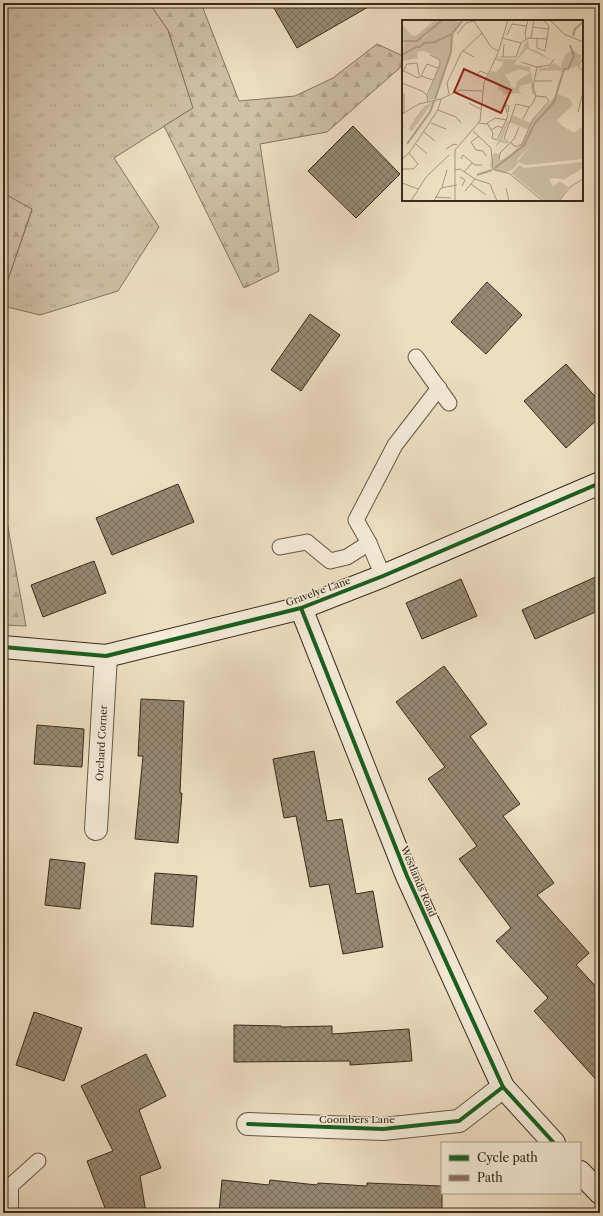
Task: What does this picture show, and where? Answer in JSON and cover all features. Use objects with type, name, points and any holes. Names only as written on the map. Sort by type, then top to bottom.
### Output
[{"type":"street","name":"Gravelye Lane","points":[[3,647],[106,656],[301,608],[383,576],[600,483]]},
{"type":"street","name":"Westlands Road","points":[[301,608],[406,876],[503,1087],[553,1142]]},
{"type":"street","name":"Orchard Corner","points":[[96,829],[106,656]]},
{"type":"street","name":"Coombers Lane","points":[[248,1124],[383,1129],[459,1121],[503,1087]]},
{"type":"street","points":[[581,1173],[600,1193]]},
{"type":"street","points":[[5,1188],[8,1213]]},
{"type":"lane","points":[[416,357],[449,403]]},
{"type":"lane","points":[[383,576],[356,520],[395,445],[438,388]]},
{"type":"lane","points":[[280,547],[308,542],[330,561],[347,557],[368,543]]},
{"type":"lane","points":[[5,1188],[38,1161]]},
{"type":"green space","points":[[3,3],[149,3],[168,30],[193,108],[114,158],[159,227],[118,291],[40,315],[3,306],[3,294],[32,210],[3,193]]},
{"type":"green space","points":[[149,3],[201,3],[239,101],[295,96],[333,78],[377,44],[402,56],[402,66],[327,132],[260,144],[279,271],[244,288],[164,126],[193,108],[168,30]]},
{"type":"green space","points":[[3,193],[32,209],[3,294]]},
{"type":"green space","points":[[3,500],[26,626],[3,625]]},
{"type":"building","points":[[271,3],[375,3],[297,48]]},
{"type":"building","points":[[353,126],[400,174],[356,218],[308,171]]},
{"type":"building","points":[[487,282],[522,315],[486,354],[451,322]]},
{"type":"building","points":[[310,314],[340,335],[301,391],[271,370]]},
{"type":"building","points":[[566,364],[600,402],[600,417],[566,448],[524,401]]},
{"type":"building","points":[[178,484],[194,522],[112,555],[96,518]]},
{"type":"building","points":[[94,561],[106,593],[43,617],[31,585]]},
{"type":"building","points":[[600,575],[600,610],[535,639],[522,610]]},
{"type":"building","points":[[461,579],[477,616],[422,639],[406,603]]},
{"type":"building","points":[[444,666],[487,724],[470,736],[520,804],[503,816],[554,883],[537,895],[589,953],[576,965],[600,991],[600,1084],[534,1011],[548,998],[496,941],[511,928],[459,859],[477,846],[428,779],[445,767],[396,702]]},
{"type":"building","points":[[141,699],[184,701],[180,793],[182,793],[178,843],[135,839],[143,756],[138,756]]},
{"type":"building","points":[[37,725],[84,729],[82,767],[34,764]]},
{"type":"building","points":[[314,751],[327,821],[342,819],[356,894],[373,891],[383,947],[343,954],[329,884],[310,887],[296,816],[284,818],[273,759]]},
{"type":"building","points":[[50,859],[85,863],[80,909],[45,905]]},
{"type":"building","points":[[155,873],[197,876],[193,927],[151,924]]},
{"type":"building","points":[[34,1012],[82,1028],[64,1081],[16,1065]]},
{"type":"building","points":[[234,1025],[281,1027],[332,1026],[332,1034],[409,1029],[412,1061],[350,1065],[350,1061],[234,1062]]},
{"type":"building","points":[[146,1054],[166,1096],[139,1110],[161,1168],[140,1176],[146,1213],[107,1213],[87,1161],[113,1151],[81,1086]]},
{"type":"building","points":[[222,1180],[269,1185],[270,1180],[317,1185],[318,1183],[367,1186],[367,1183],[441,1186],[442,1194],[442,1213],[219,1213]]},
{"type":"marked path","points":[[3,637],[5,647]]},
{"type":"cycle path","points":[[3,647],[106,656],[301,608],[383,576],[600,483]]},
{"type":"cycle path","points":[[301,608],[407,876],[503,1087],[553,1142]]},
{"type":"cycle path","points":[[248,1124],[383,1129],[459,1121],[503,1087]]}]
